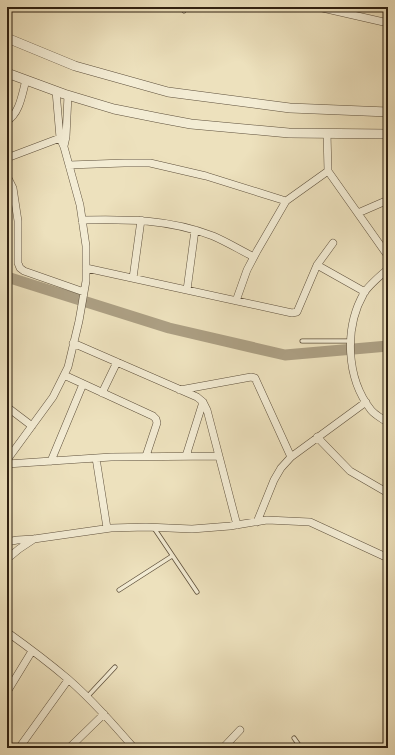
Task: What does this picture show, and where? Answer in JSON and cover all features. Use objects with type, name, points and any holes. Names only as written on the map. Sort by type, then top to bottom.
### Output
[{"type":"street","points":[[318,7],[388,23]]},
{"type":"street","points":[[7,38],[75,66],[168,92],[290,108],[388,112]]},
{"type":"street","points":[[7,73],[68,95],[114,108],[191,124],[289,133],[388,134]]},
{"type":"street","points":[[7,121],[11,119],[16,112],[26,80]]},
{"type":"street","points":[[7,460],[53,397],[68,367],[86,281],[86,246],[80,205],[64,147],[60,138],[56,91]]},
{"type":"street","points":[[64,147],[66,137],[68,95]]},
{"type":"street","points":[[327,133],[328,171],[388,256]]},
{"type":"street","points":[[7,158],[60,138]]},
{"type":"street","points":[[69,165],[150,163],[206,176],[286,201]]},
{"type":"street","points":[[236,301],[247,270],[286,201],[328,171]]},
{"type":"street","points":[[7,176],[13,188],[18,221],[18,264],[20,268],[24,271],[84,292]]},
{"type":"street","points":[[358,213],[388,200]]},
{"type":"street","points":[[82,220],[141,220],[195,230],[213,236],[254,257]]},
{"type":"street","points":[[133,278],[141,220]]},
{"type":"street","points":[[187,290],[195,230]]},
{"type":"street","points":[[86,268],[292,314],[297,312],[317,265],[332,243]]},
{"type":"street","points":[[317,265],[365,292]]},
{"type":"street","points":[[388,269],[365,292],[356,310],[351,347],[352,364],[359,391],[372,411],[388,423]]},
{"type":"street","points":[[74,343],[197,397],[203,402],[207,410],[237,525]]},
{"type":"street","points":[[102,393],[116,362]]},
{"type":"street","points":[[64,375],[153,416],[156,419],[156,423],[146,456]]},
{"type":"street","points":[[180,390],[251,377],[255,378],[290,457]]},
{"type":"street","points":[[51,460],[84,384]]},
{"type":"street","points":[[186,456],[203,402]]},
{"type":"street","points":[[257,522],[274,480],[290,457],[366,402]]},
{"type":"street","points":[[7,407],[32,426]]},
{"type":"street","points":[[317,437],[350,471],[388,494]]},
{"type":"street","points":[[7,464],[51,460],[146,456],[219,456]]},
{"type":"street","points":[[96,458],[107,528]]},
{"type":"street","points":[[7,542],[107,528],[154,527],[192,529],[237,525],[267,520],[310,522],[388,558]]},
{"type":"street","points":[[7,559],[19,548],[34,539]]},
{"type":"street","points":[[8,634],[32,651],[87,697],[134,748]]},
{"type":"street","points":[[8,690],[32,651]]},
{"type":"street","points":[[19,748],[68,680]]},
{"type":"street","points":[[69,748],[104,714]]},
{"type":"street","points":[[223,748],[240,730]]},
{"type":"lane","points":[[302,341],[351,347]]},
{"type":"lane","points":[[154,527],[197,592]]},
{"type":"lane","points":[[119,590],[172,556]]},
{"type":"lane","points":[[87,697],[115,667]]},
{"type":"lane","points":[[294,738],[301,748]]},
{"type":"waterway","points":[[7,277],[169,328],[285,355],[388,346]]}]
